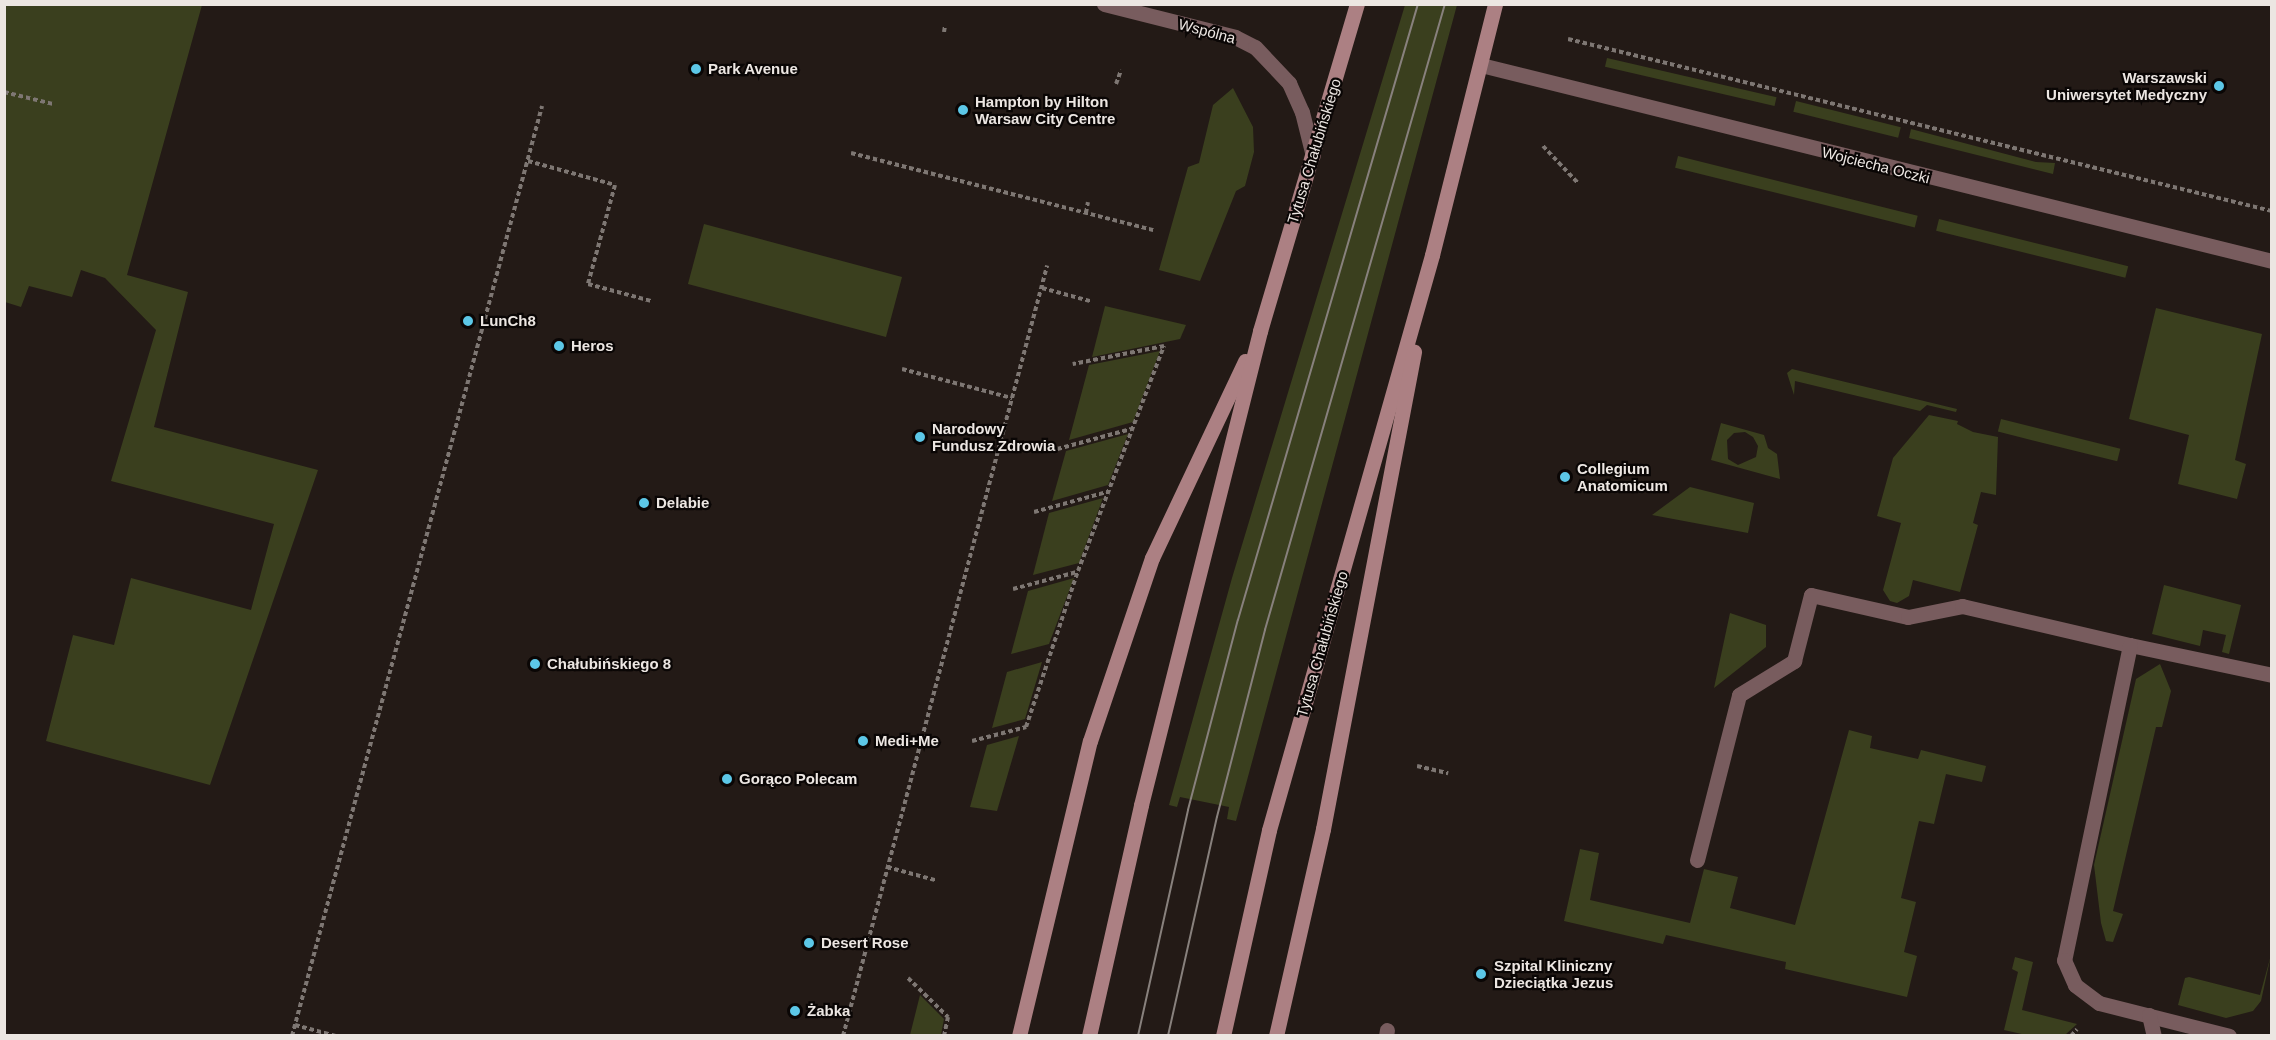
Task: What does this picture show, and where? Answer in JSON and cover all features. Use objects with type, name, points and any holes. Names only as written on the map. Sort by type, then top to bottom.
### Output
[{"type":"main road","name":"Tytusa Chałubińskiego","points":[[1089,1035],[1141,805],[1260,331],[1357,4]]},
{"type":"main road","name":"Tytusa Chałubińskiego","points":[[1223,1035],[1269,830],[1432,255],[1495,4]]},
{"type":"main road","name":"Tytusa Chałubińskiego","points":[[1276,1035],[1323,829],[1432,255]]},
{"type":"main road","name":"Tytusa Chałubińskiego","points":[[1020,1035],[1071,810],[1137,601],[1152,558],[1260,331]]},
{"type":"street","name":"Wspólna","points":[[1104,4],[1235,37],[1255,47],[1289,83],[1302,112],[1313,156]]},
{"type":"street","name":"Wojciecha Oczki","points":[[1481,65],[1721,127],[2271,261]]},
{"type":"street","points":[[1697,860],[1739,695],[1794,661],[1811,595],[1908,617],[1962,606],[2271,675]]},
{"type":"street","points":[[2130,645],[2064,960],[2075,985],[2099,1003],[2210,1033],[2229,1035]]},
{"type":"street","points":[[2149,1015],[2154,1035]]},
{"type":"path","points":[[944,32],[945,26]]},
{"type":"path","points":[[1568,39],[2271,211]]},
{"type":"path","points":[[1116,84],[1120,70]]},
{"type":"path","points":[[4,92],[53,105]]},
{"type":"path","points":[[292,1035],[543,106]]},
{"type":"path","points":[[1543,146],[1577,182]]},
{"type":"path","points":[[851,153],[1153,230]]},
{"type":"path","points":[[528,161],[615,185],[588,284],[651,301]]},
{"type":"path","points":[[1086,213],[1088,202]]},
{"type":"path","points":[[843,1035],[1047,266]]},
{"type":"path","points":[[1042,288],[1090,301]]},
{"type":"path","points":[[972,741],[1026,727],[1078,571],[1164,346],[1073,364]]},
{"type":"path","points":[[902,369],[1012,398]]},
{"type":"path","points":[[1050,451],[1132,429]]},
{"type":"path","points":[[1034,512],[1108,492]]},
{"type":"path","points":[[1013,589],[1078,571]]},
{"type":"path","points":[[1417,766],[1448,773]]},
{"type":"path","points":[[887,867],[935,880]]},
{"type":"path","points":[[908,978],[948,1017],[944,1035]]},
{"type":"path","points":[[295,1025],[336,1035]]},
{"type":"green space","points":[[4,5],[202,5],[127,275],[188,292],[154,427],[318,470],[210,785],[46,741],[73,635],[114,645],[131,578],[251,610],[274,524],[111,481],[156,330],[105,278],[81,270],[72,297],[29,286],[21,307],[5,302]]},
{"type":"green space","points":[[1405,5],[1457,5],[1236,821],[1227,819],[1229,807],[1180,797],[1177,807],[1169,805],[1232,578]]},
{"type":"green space","points":[[1607,58],[1777,97],[1775,106],[1605,67]]},
{"type":"green space","points":[[1233,88],[1253,127],[1254,152],[1245,186],[1236,191],[1200,281],[1159,270],[1188,167],[1199,163],[1213,105]]},
{"type":"green space","points":[[1796,101],[1901,127],[1898,138],[1793,112]]},
{"type":"green space","points":[[1911,129],[2036,162],[2055,163],[2053,174],[1909,138]]},
{"type":"green space","points":[[1678,156],[1918,216],[1915,227],[1675,168]]},
{"type":"green space","points":[[1939,219],[2128,266],[2125,278],[1936,231]]},
{"type":"green space","points":[[704,224],[902,277],[886,337],[688,284]]},
{"type":"green space","points":[[1105,306],[1186,325],[1180,339],[1092,357]]},
{"type":"green space","points":[[2156,308],[2262,334],[2235,460],[2246,464],[2237,499],[2178,484],[2189,435],[2129,419]]},
{"type":"green space","points":[[1160,351],[1133,422],[1069,440],[1089,365]]},
{"type":"green space","points":[[1792,369],[1957,409],[1956,412],[1927,405],[1920,411],[1795,381],[1794,395],[1787,373]]},
{"type":"green space","points":[[1929,415],[1958,421],[1957,424],[1973,432],[1998,437],[1996,495],[1981,492],[1973,523],[1978,525],[1960,592],[1913,580],[1909,596],[1897,603],[1890,601],[1883,590],[1901,523],[1877,516],[1893,458]]},
{"type":"green space","points":[[2001,419],[2120,449],[2117,461],[1998,432]]},
{"type":"green space","points":[[1721,423],[1764,435],[1768,448],[1777,454],[1780,479],[1711,460]],"holes":[[[1745,432],[1753,437],[1758,446],[1756,457],[1738,465],[1728,459],[1727,440],[1734,433]]]},
{"type":"green space","points":[[1128,434],[1108,485],[1052,501],[1066,451]]},
{"type":"green space","points":[[1690,487],[1754,503],[1748,533],[1652,515]]},
{"type":"green space","points":[[1103,498],[1079,563],[1033,575],[1049,513]]},
{"type":"green space","points":[[1074,578],[1049,644],[1011,654],[1028,591]]},
{"type":"green space","points":[[2164,585],[2241,605],[2229,654],[2222,652],[2226,635],[2203,630],[2200,646],[2152,634]]},
{"type":"green space","points":[[1730,613],[1766,625],[1766,647],[1714,688]]},
{"type":"green space","points":[[1042,662],[1025,719],[992,728],[1007,672]]},
{"type":"green space","points":[[2160,664],[2171,691],[2162,727],[2156,727],[2113,911],[2123,914],[2113,942],[2106,941],[2101,923],[2094,865],[2136,679]]},
{"type":"green space","points":[[1849,730],[1872,736],[1870,748],[1918,759],[1921,750],[1986,766],[1982,782],[1946,774],[1934,824],[1919,821],[1901,898],[1916,902],[1904,952],[1917,956],[1907,997],[1785,969],[1786,962],[1666,935],[1663,944],[1564,921],[1580,849],[1599,853],[1590,900],[1690,923],[1704,869],[1738,877],[1730,908],[1795,925]]},
{"type":"green space","points":[[1019,736],[997,811],[970,807],[987,745]]},
{"type":"green space","points":[[2271,955],[2261,1001],[2253,1011],[2226,1018],[2178,1005],[2185,978],[2189,977],[2260,995]]},
{"type":"green space","points":[[2015,957],[2033,962],[2022,1010],[2077,1024],[2065,1035],[2026,1035],[2004,1030],[2018,972],[2012,969]]},
{"type":"green space","points":[[920,995],[944,1019],[941,1035],[910,1035]]},
{"type":"tram line","points":[[1138,1036],[1188,810],[1238,620],[1418,4]]},
{"type":"tram line","points":[[1168,1036],[1217,817],[1265,630],[1445,4]]},
{"type":"place","name":"Park Avenue","points":[[696,69]]},
{"type":"place","name":"Warszawski Uniwersytet Medyczny","points":[[2219,86]]},
{"type":"place","name":"Hampton by Hilton Warsaw City Centre","points":[[963,110]]},
{"type":"place","name":"LunCh8","points":[[468,321]]},
{"type":"place","name":"Heros","points":[[559,346]]},
{"type":"place","name":"Narodowy Fundusz Zdrowia","points":[[920,437]]},
{"type":"place","name":"Collegium Anatomicum","points":[[1565,477]]},
{"type":"place","name":"Delabie","points":[[644,503]]},
{"type":"place","name":"Chałubińskiego 8","points":[[535,664]]},
{"type":"place","name":"Medi+Me","points":[[863,741]]},
{"type":"place","name":"Gorąco Polecam","points":[[727,779]]},
{"type":"place","name":"Desert Rose","points":[[809,943]]},
{"type":"place","name":"Szpital Kliniczny Dzieciątka Jezus","points":[[1481,974]]},
{"type":"place","name":"Żabka","points":[[795,1011]]}]
